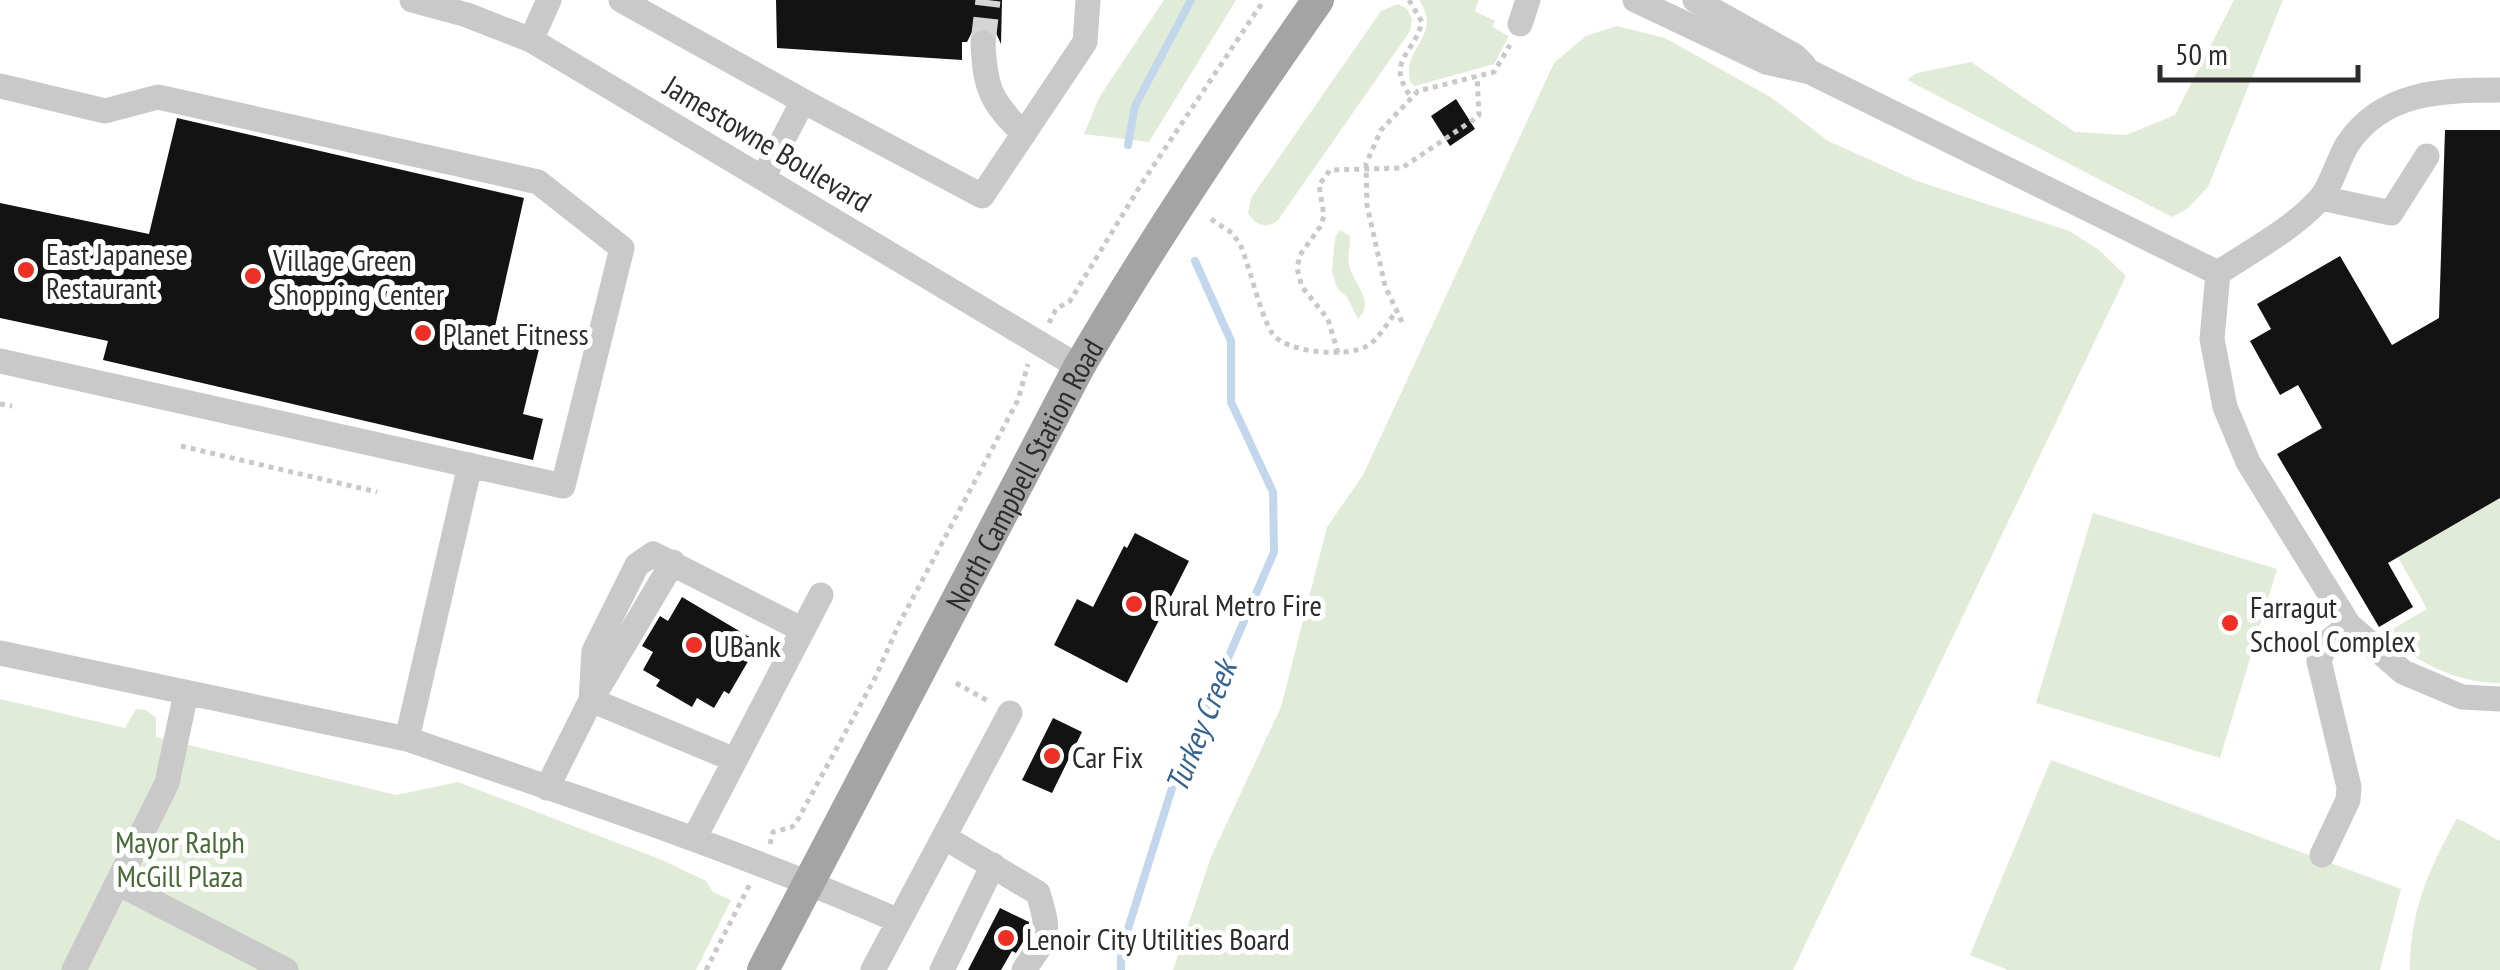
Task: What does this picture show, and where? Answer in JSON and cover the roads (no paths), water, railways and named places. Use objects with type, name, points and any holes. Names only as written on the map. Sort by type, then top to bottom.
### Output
[{"type":"main road","name":"North Campbell Station Road","points":[[763,970],[1079,367],[1219,140],[1318,0]]},
{"type":"street","name":"Jamestowne Boulevard","points":[[412,0],[530,40],[1079,367]]},
{"type":"street","points":[[530,40],[549,0]]},
{"type":"street","points":[[622,0],[982,196],[1085,42],[1088,0]]},
{"type":"street","points":[[1635,0],[1766,62],[1810,72],[2218,273]]},
{"type":"street","points":[[1696,0],[1795,56],[1810,72]]},
{"type":"street","points":[[983,43],[984,79],[1001,112],[1024,134]]},
{"type":"street","points":[[0,86],[105,111],[158,97],[538,182],[622,248],[563,486],[0,362]]},
{"type":"street","points":[[2218,273],[2321,198],[2354,134],[2388,106],[2440,90],[2500,90]]},
{"type":"street","points":[[763,178],[803,101]]},
{"type":"street","points":[[2321,198],[2390,213],[2428,156]]},
{"type":"street","points":[[2218,273],[2212,339],[2225,407],[2248,462],[2348,625],[2403,672],[2462,697],[2500,699]]},
{"type":"street","points":[[408,740],[470,465]]},
{"type":"street","points":[[548,788],[591,700],[594,651],[637,565],[653,554],[803,630]]},
{"type":"street","points":[[694,839],[821,596]]},
{"type":"street","points":[[2322,855],[2348,800],[2349,786],[2319,661],[2326,644],[2348,625]]},
{"type":"street","points":[[0,653],[408,740],[808,881],[899,921]]},
{"type":"street","points":[[74,970],[166,783],[186,693]]},
{"type":"street","points":[[591,700],[735,760]]},
{"type":"street","points":[[873,970],[944,837],[1000,708]]},
{"type":"street","points":[[944,837],[1038,893],[1048,925],[1046,936],[1024,970]]},
{"type":"street","points":[[942,970],[993,865]]},
{"type":"street","points":[[119,884],[286,970]]},
{"type":"waterway","name":"Turkey Creek","points":[[1128,145],[1135,106],[1191,0]]},
{"type":"waterway","name":"Turkey Creek","points":[[1121,970],[1121,951],[1173,785],[1274,552],[1273,492],[1231,402],[1231,341],[1195,261]]},
{"type":"tunnel","points":[[983,43],[988,0]]},
{"type":"place","name":"East Japanese Restaurant","points":[[26,270]]},
{"type":"place","name":"Village Green Shopping Center","points":[[253,276]]},
{"type":"place","name":"Planet Fitness","points":[[423,333]]},
{"type":"place","name":"Rural Metro Fire","points":[[1134,604]]},
{"type":"place","name":"Farragut School Complex","points":[[2230,623]]},
{"type":"place","name":"UBank","points":[[694,645]]},
{"type":"place","name":"Car Fix","points":[[1052,756]]},
{"type":"place","name":"Lenoir City Utilities Board","points":[[1006,938]]},
{"type":"park label","name":"Mayor Ralph McGill Plaza","points":[[180,858]]}]
